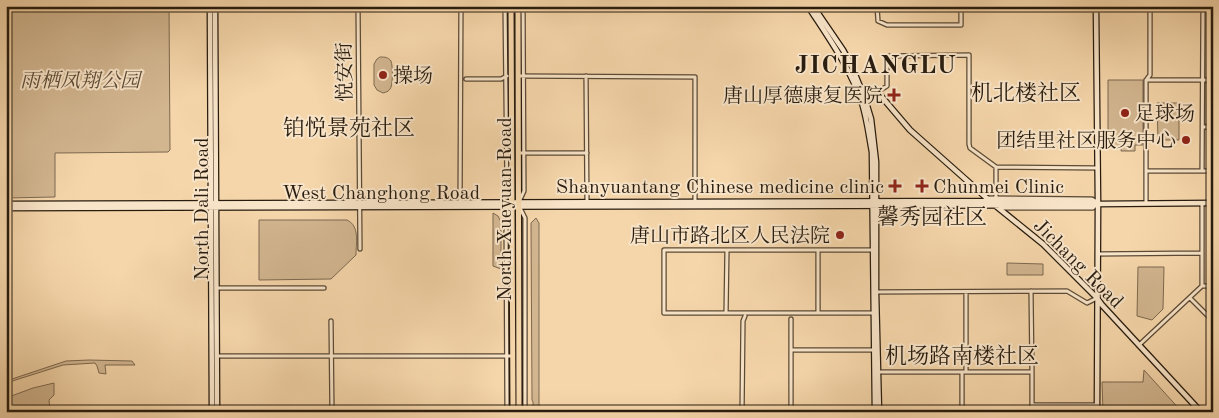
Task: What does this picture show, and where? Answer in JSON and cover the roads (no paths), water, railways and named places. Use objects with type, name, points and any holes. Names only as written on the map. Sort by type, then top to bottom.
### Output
[{"type":"main road","name":"North Dali Road","points":[[210,6],[218,412]]},
{"type":"main road","name":"North Dali Road","points":[[212,412],[215,6]]},
{"type":"main road","name":"North Xueyuan Road","points":[[511,6],[518,76],[512,204],[513,332],[510,356],[513,412]]},
{"type":"main road","name":"North Xueyuan Road","points":[[518,6],[522,332],[519,412]]},
{"type":"main road","points":[[808,6],[838,52],[863,101]]},
{"type":"main road","points":[[813,6],[843,50],[852,67],[863,101],[872,152],[878,372],[877,412]]},
{"type":"main road","points":[[1096,8],[1098,168],[1097,412]]},
{"type":"main road","points":[[863,101],[876,95]]},
{"type":"main road","name":"Jichang Road","points":[[876,95],[881,96],[910,130],[988,199],[1044,244],[1097,298],[1201,412]]},
{"type":"main road","name":"West Changhong Road","points":[[874,204],[988,199],[1093,201],[1098,204]]},
{"type":"main road","name":"West Changhong Road","points":[[359,205],[460,202],[512,204]]},
{"type":"main road","name":"West Changhong Road","points":[[519,204],[587,202],[695,204]]},
{"type":"main road","points":[[1098,204],[1213,203]]},
{"type":"main road","name":"West Changhong Road","points":[[6,204],[214,206]]},
{"type":"main road","name":"West Changhong Road","points":[[6,208],[512,204],[874,204],[998,207],[1093,206],[1098,204]]},
{"type":"main road","points":[[874,204],[872,250],[877,412]]},
{"type":"main road","points":[[513,332],[522,332]]},
{"type":"street","name":"悦安街","points":[[358,6],[360,249]]},
{"type":"street","points":[[460,6],[460,202]]},
{"type":"street","points":[[505,6],[507,191],[512,204],[506,218],[506,332],[510,356],[507,412]]},
{"type":"street","points":[[518,76],[524,6]]},
{"type":"street","points":[[877,6],[878,21],[887,25],[961,25],[961,6]]},
{"type":"street","points":[[1044,6],[1044,9],[1096,8]]},
{"type":"street","points":[[1146,203],[1146,80],[1150,74],[1150,6]]},
{"type":"street","points":[[1202,171],[1203,6]]},
{"type":"street","points":[[876,95],[887,86],[887,56],[970,55],[970,148],[996,167],[1098,168]]},
{"type":"street","points":[[460,74],[466,79]]},
{"type":"street","points":[[460,84],[466,79],[501,78],[505,76],[695,77],[695,204]]},
{"type":"street","points":[[586,76],[587,202]]},
{"type":"street","points":[[1146,80],[1213,80]]},
{"type":"street","points":[[1203,127],[1213,127]]},
{"type":"street","points":[[521,153],[587,153]]},
{"type":"street","points":[[996,167],[996,198]]},
{"type":"street","points":[[1146,171],[1213,171]]},
{"type":"street","points":[[988,199],[1092,199],[1098,204]]},
{"type":"street","points":[[1202,203],[1202,286]]},
{"type":"street","points":[[872,250],[664,250],[664,313],[873,313]]},
{"type":"street","points":[[726,250],[726,313]]},
{"type":"street","points":[[818,250],[818,313]]},
{"type":"street","points":[[1098,254],[1202,253]]},
{"type":"street","points":[[506,267],[512,270]]},
{"type":"street","points":[[1138,345],[1202,286],[1213,286]]},
{"type":"street","points":[[217,288],[324,288]]},
{"type":"street","points":[[1031,291],[1032,405],[1097,405]]},
{"type":"street","points":[[876,292],[1067,291],[1087,303],[1097,298]]},
{"type":"street","points":[[962,412],[966,292]]},
{"type":"street","points":[[1190,298],[1213,321]]},
{"type":"street","points":[[742,412],[744,316]]},
{"type":"street","points":[[791,319],[791,412]]},
{"type":"street","points":[[331,321],[332,412]]},
{"type":"street","points":[[506,332],[513,332]]},
{"type":"street","points":[[522,332],[525,412]]},
{"type":"street","points":[[791,350],[874,350]]},
{"type":"street","points":[[217,356],[510,356]]},
{"type":"street","points":[[878,372],[1032,372]]},
{"type":"street","points":[[1208,412],[1213,405]]},
{"type":"place","name":"操场","points":[[383,75]]},
{"type":"place","name":"唐山厚德康复医院","points":[[894,95]]},
{"type":"place","name":"足球场","points":[[1125,113]]},
{"type":"place","name":"团结里社区服务中心","points":[[1186,140]]},
{"type":"place","name":"Shanyuantang Chinese medicine clinic","points":[[895,186]]},
{"type":"place","name":"Chunmei Clinic","points":[[922,186]]},
{"type":"place","name":"唐山市路北区人民法院","points":[[840,235]]},
{"type":"district","name":"JICHANGLU","points":[[876,64]]},
{"type":"district","name":"机北楼社区","points":[[1026,92]]},
{"type":"district","name":"铂悦景苑社区","points":[[349,127]]},
{"type":"district","name":"馨秀园社区","points":[[932,216]]},
{"type":"district","name":"机场路南楼社区","points":[[962,355]]},
{"type":"park label","name":"雨栖凤翔公园","points":[[80,80]]}]
